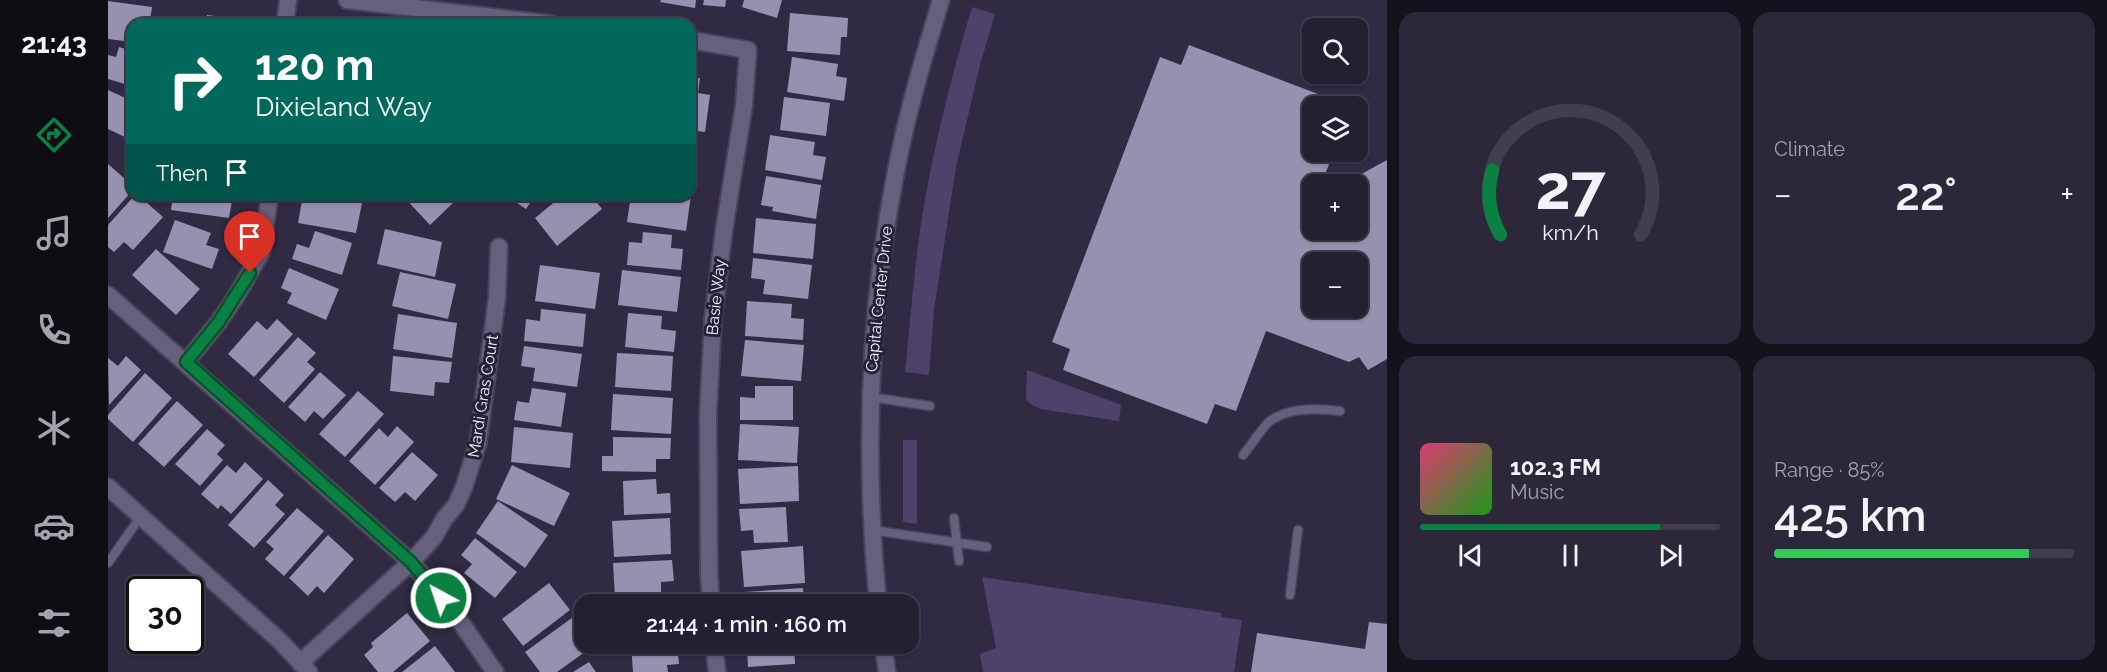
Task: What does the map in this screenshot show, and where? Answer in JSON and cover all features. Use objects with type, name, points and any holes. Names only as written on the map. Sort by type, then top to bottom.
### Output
[{"type":"street","points":[[286,18],[288,0]]},
{"type":"street","points":[[347,0],[500,18]]},
{"type":"street","name":"Capital Center Drive","points":[[877,594],[872,530],[870,397],[877,297],[896,170],[919,72],[940,0]]},
{"type":"street","name":"Basie Way","points":[[696,41],[748,50],[744,105],[712,318],[708,414],[710,594]]},
{"type":"street","points":[[186,362],[218,323],[261,253],[269,201]]},
{"type":"street","name":"Mardi Gras Court","points":[[304,667],[411,562],[434,537],[444,519],[456,505],[478,444],[497,298],[499,247]]},
{"type":"street","points":[[108,295],[411,562],[457,617],[495,672]]},
{"type":"street","points":[[108,487],[280,641],[304,667]]},
{"type":"street","points":[[715,654],[717,672]]},
{"type":"street","points":[[884,654],[887,672]]},
{"type":"lane","points":[[870,397],[930,406]]},
{"type":"lane","points":[[1243,455],[1271,421],[1295,411],[1317,408],[1340,411]]},
{"type":"lane","points":[[108,564],[141,516]]},
{"type":"lane","points":[[954,518],[959,561]]},
{"type":"lane","points":[[872,530],[987,548]]},
{"type":"lane","points":[[1290,595],[1298,530]]},
{"type":"shaded area","points":[[972,7],[995,14],[980,65],[956,167],[934,310],[929,375],[905,372],[925,199],[946,102]]},
{"type":"shaded area","points":[[1027,370],[1121,405],[1119,421],[1040,409],[1029,403],[1026,398]]},
{"type":"shaded area","points":[[903,440],[917,440],[917,524],[903,522]]},
{"type":"shaded area","points":[[982,577],[1221,613],[1221,617],[1242,620],[1234,672],[983,672],[980,654],[996,648]]},
{"type":"building","points":[[661,0],[696,0],[695,8],[660,2]]},
{"type":"building","points":[[704,0],[726,0],[725,7],[703,5]]},
{"type":"building","points":[[744,0],[782,0],[777,18],[742,7]]},
{"type":"building","points":[[108,1],[152,7],[150,18],[126,18],[126,41],[108,39]]},
{"type":"building","points":[[790,13],[848,18],[847,37],[841,37],[840,55],[787,51]]},
{"type":"building","points":[[207,15],[231,18],[206,18]]},
{"type":"building","points":[[1189,45],[1323,96],[1302,96],[1302,162],[1330,162],[1325,174],[1302,174],[1302,240],[1368,240],[1368,174],[1361,174],[1387,160],[1387,359],[1368,370],[1359,357],[1349,362],[1266,331],[1236,411],[1215,404],[1207,424],[1063,370],[1070,349],[1052,342],[1160,57],[1181,65]]},
{"type":"building","points":[[119,47],[126,49],[126,84],[108,79],[108,55],[116,57]]},
{"type":"building","points":[[792,57],[838,64],[836,76],[847,78],[844,101],[787,92]]},
{"type":"building","points":[[696,78],[700,78],[698,93],[710,95],[705,132],[696,131]]},
{"type":"building","points":[[108,90],[126,98],[126,138],[108,129]]},
{"type":"building","points":[[784,97],[830,103],[826,136],[780,130]]},
{"type":"building","points":[[770,135],[815,142],[813,155],[826,157],[822,180],[765,170]]},
{"type":"building","points":[[108,164],[126,180],[126,198],[108,218]]},
{"type":"building","points":[[766,176],[821,185],[816,219],[772,211],[773,207],[761,205]]},
{"type":"building","points":[[130,201],[145,201],[163,217],[133,250],[124,242],[114,252],[108,247],[108,225]]},
{"type":"building","points":[[172,201],[232,201],[229,218],[171,210]]},
{"type":"building","points":[[302,201],[362,201],[356,233],[298,223]]},
{"type":"building","points":[[408,201],[455,201],[430,225]]},
{"type":"building","points":[[514,201],[531,201],[526,209]]},
{"type":"building","points":[[556,201],[596,201],[602,209],[557,246],[535,218]]},
{"type":"building","points":[[630,201],[690,201],[686,231],[627,222]]},
{"type":"building","points":[[756,218],[816,224],[813,259],[753,253]]},
{"type":"building","points":[[175,220],[211,233],[206,245],[219,249],[212,269],[163,252]]},
{"type":"building","points":[[385,229],[442,242],[435,277],[377,264]]},
{"type":"building","points":[[315,231],[352,243],[342,275],[292,259],[297,244],[309,248]]},
{"type":"building","points":[[643,232],[672,235],[671,248],[683,249],[681,270],[627,265],[629,242],[642,243]]},
{"type":"building","points":[[156,249],[200,289],[176,315],[132,275]]},
{"type":"building","points":[[753,258],[812,265],[808,299],[763,294],[765,280],[751,278]]},
{"type":"building","points":[[540,265],[600,273],[595,309],[535,301]]},
{"type":"building","points":[[289,268],[339,289],[326,320],[287,303],[292,293],[281,288]]},
{"type":"building","points":[[622,270],[681,277],[677,312],[618,305]]},
{"type":"building","points":[[400,272],[456,284],[448,319],[392,306]]},
{"type":"building","points":[[747,301],[792,304],[791,318],[804,319],[803,340],[745,336]]},
{"type":"building","points":[[541,309],[586,314],[583,347],[524,341],[526,319],[540,321]]},
{"type":"building","points":[[628,313],[662,316],[661,329],[676,331],[674,352],[625,347]]},
{"type":"building","points":[[398,314],[457,323],[452,358],[393,349]]},
{"type":"building","points":[[277,319],[293,334],[254,377],[228,354],[257,321],[267,330]]},
{"type":"building","points":[[298,337],[316,353],[307,362],[315,369],[284,403],[259,380]]},
{"type":"building","points":[[745,340],[804,345],[801,381],[741,376]]},
{"type":"building","points":[[524,346],[582,354],[577,387],[533,381],[535,368],[521,366]]},
{"type":"building","points":[[617,353],[673,356],[671,391],[615,387]]},
{"type":"building","points":[[126,356],[141,370],[109,405],[108,358],[118,366]]},
{"type":"building","points":[[393,356],[452,362],[449,383],[435,382],[434,396],[390,391]]},
{"type":"building","points":[[320,372],[346,395],[323,419],[314,411],[305,422],[288,407]]},
{"type":"building","points":[[145,373],[172,398],[133,442],[108,419],[108,415]]},
{"type":"building","points":[[755,386],[793,386],[793,420],[740,420],[740,397],[755,398]]},
{"type":"building","points":[[532,388],[566,393],[561,427],[514,420],[517,401],[529,403]]},
{"type":"building","points":[[358,391],[384,414],[345,457],[319,434]]},
{"type":"building","points":[[613,394],[673,398],[671,434],[611,430]]},
{"type":"building","points":[[177,401],[203,425],[164,467],[138,444]]},
{"type":"building","points":[[740,424],[799,427],[797,463],[738,460]]},
{"type":"building","points":[[397,426],[414,442],[375,485],[349,461],[379,428],[388,437]]},
{"type":"building","points":[[514,427],[573,433],[570,468],[511,462]]},
{"type":"building","points":[[207,429],[225,445],[217,454],[223,460],[200,486],[175,464]]},
{"type":"building","points":[[613,437],[671,438],[670,459],[656,459],[656,472],[602,471],[602,456],[613,456]]},
{"type":"building","points":[[412,452],[438,475],[415,501],[405,492],[395,502],[379,488]]},
{"type":"building","points":[[245,462],[263,479],[231,514],[221,505],[218,509],[201,494],[227,465],[236,473]]},
{"type":"building","points":[[512,465],[570,493],[554,526],[496,499]]},
{"type":"building","points":[[798,466],[799,501],[740,504],[738,469]]},
{"type":"building","points":[[656,479],[657,494],[670,493],[671,513],[624,515],[623,481]]},
{"type":"building","points":[[268,480],[284,495],[275,505],[285,514],[254,548],[228,525]]},
{"type":"building","points":[[498,501],[548,535],[525,568],[476,533]]},
{"type":"building","points":[[786,507],[788,542],[754,543],[753,530],[741,531],[739,509]]},
{"type":"building","points":[[297,508],[324,531],[284,576],[265,559],[274,549],[266,542]]},
{"type":"building","points":[[670,518],[671,554],[614,557],[612,521]]},
{"type":"building","points":[[328,535],[354,559],[324,593],[317,586],[308,596],[289,578]]},
{"type":"building","points":[[475,538],[517,572],[495,598],[464,573],[472,564],[461,555]]},
{"type":"building","points":[[803,546],[805,583],[744,587],[741,551]]},
{"type":"building","points":[[672,560],[674,581],[661,582],[661,594],[615,594],[613,563]]},
{"type":"building","points":[[549,583],[570,610],[523,646],[502,619]]},
{"type":"building","points":[[803,588],[803,594],[744,594],[744,592]]},
{"type":"building","points":[[407,613],[430,641],[393,672],[378,672],[364,655],[373,647],[371,643]]},
{"type":"building","points":[[574,616],[574,654],[582,654],[557,672],[540,672],[525,652]]},
{"type":"building","points":[[1369,622],[1387,624],[1387,672],[1251,672],[1257,633],[1365,649]]},
{"type":"building","points":[[435,646],[455,672],[402,672]]},
{"type":"building","points":[[632,654],[678,654],[679,664],[667,665],[668,672],[633,672]]},
{"type":"building","points":[[747,654],[794,654],[795,664],[748,667]]},
{"type":"building","points":[[589,662],[596,672],[573,672]]},
{"type":"route","points":[[250,273],[218,323],[186,362],[411,562],[441,598]]}]
